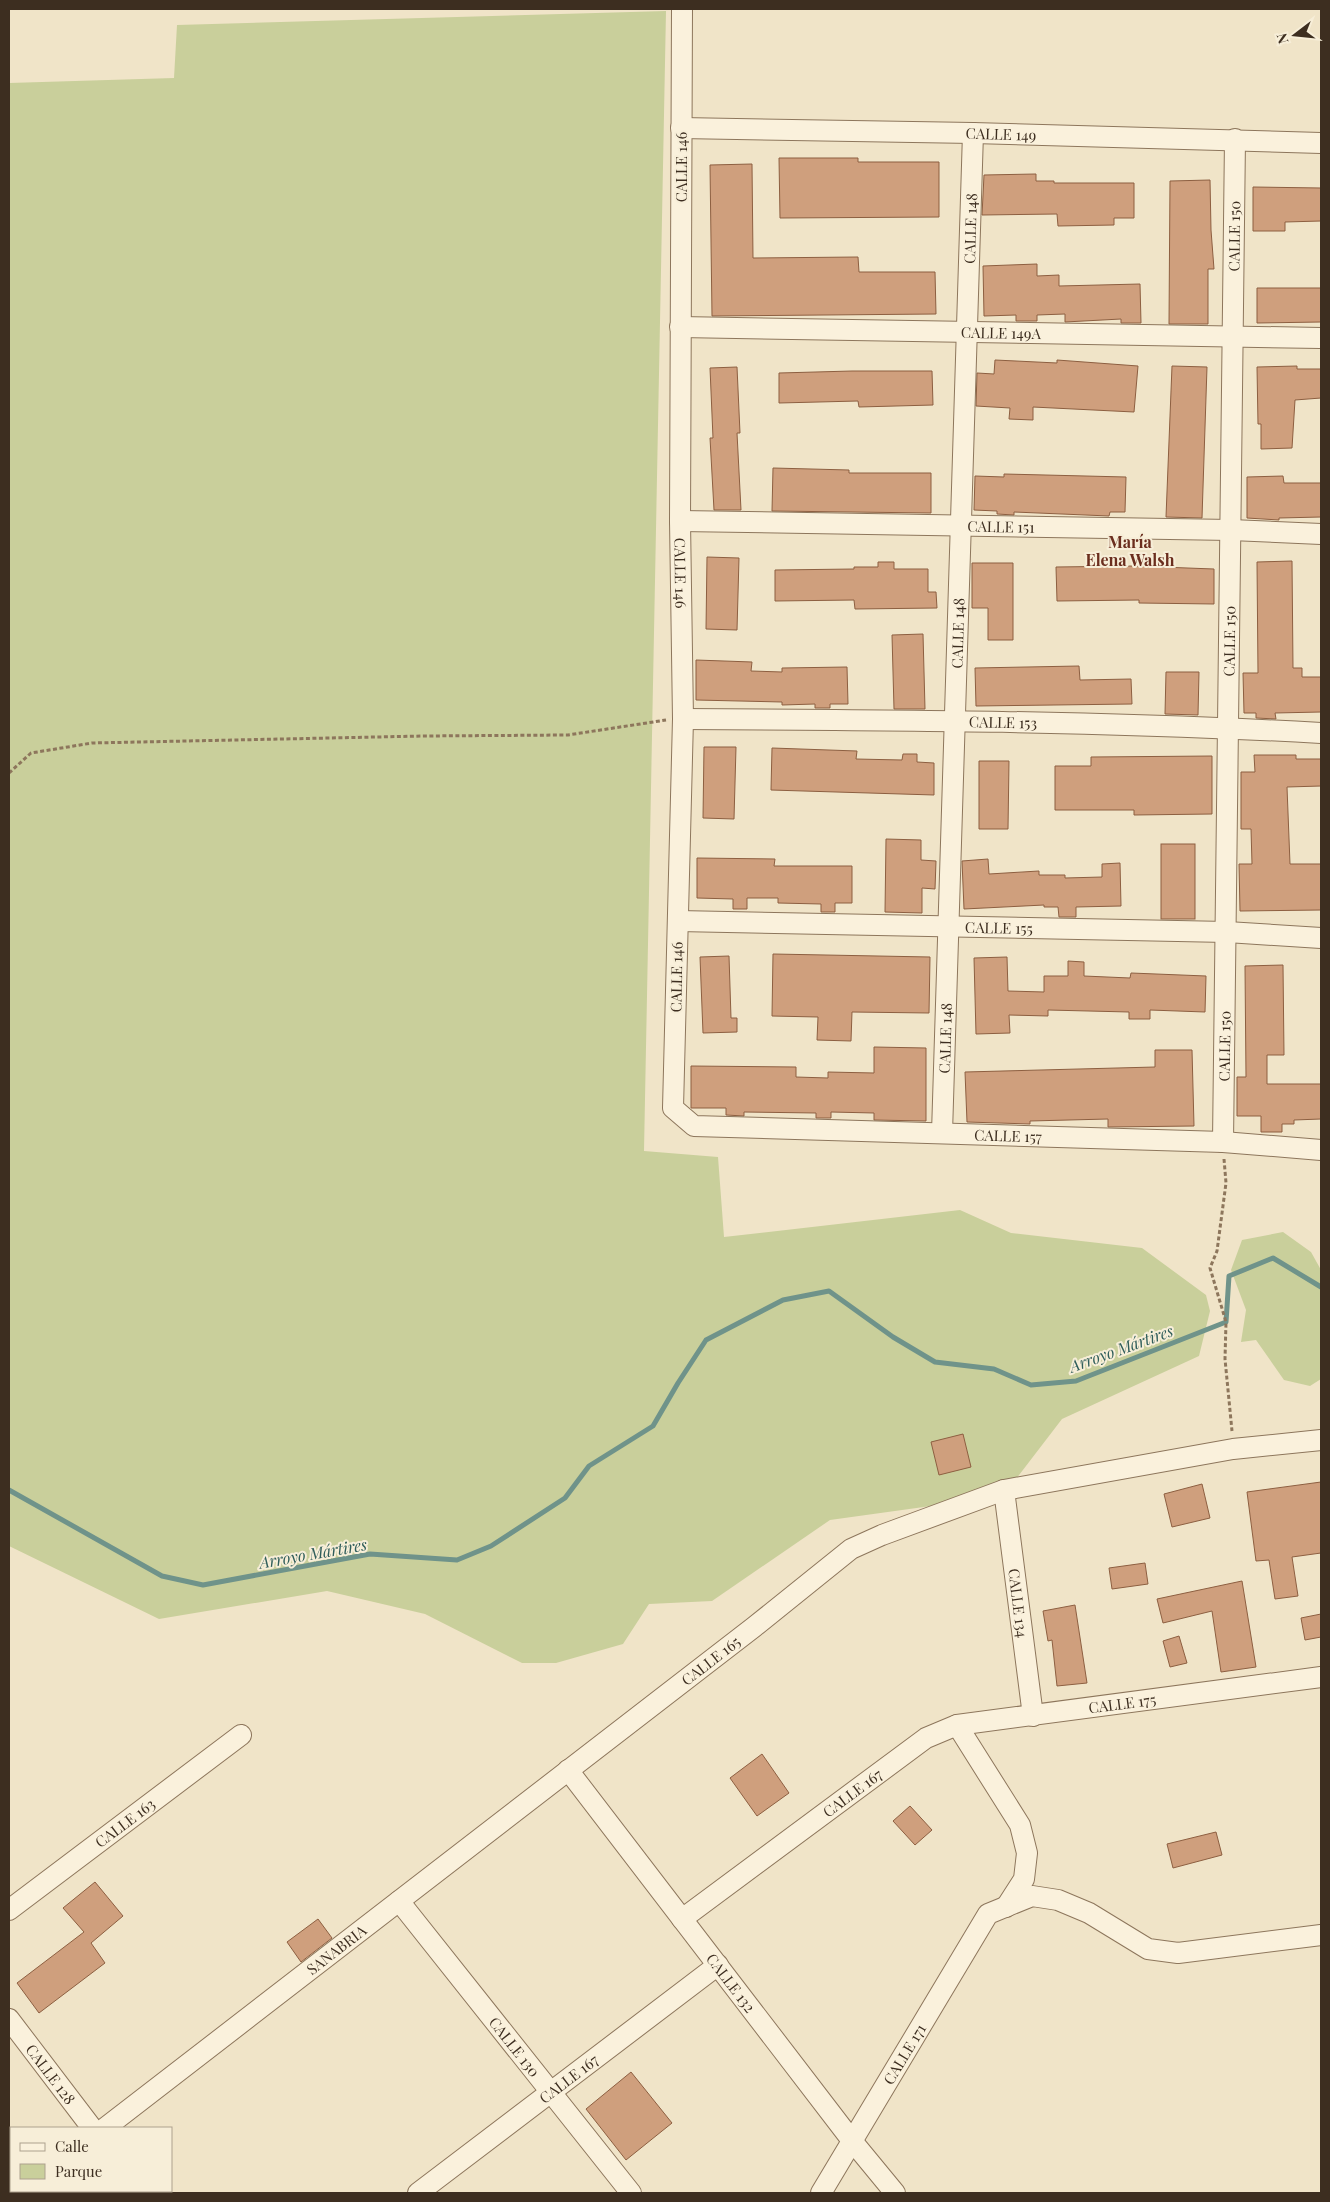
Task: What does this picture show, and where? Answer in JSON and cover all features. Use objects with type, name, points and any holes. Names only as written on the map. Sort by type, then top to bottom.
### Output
[{"type":"street","name":"CALLE 146","points":[[682,9],[680,521],[684,719],[673,1108],[694,1126]]},
{"type":"street","name":"CALLE 149","points":[[681,128],[1235,139],[1321,143]]},
{"type":"street","name":"CALLE 148","points":[[942,1133],[973,133]]},
{"type":"street","name":"CALLE 150","points":[[1223,1142],[1235,139]]},
{"type":"street","name":"CALLE 149A","points":[[680,327],[1321,338]]},
{"type":"street","name":"CALLE 151","points":[[680,521],[1230,530],[1321,534]]},
{"type":"street","name":"CALLE 153","points":[[684,719],[954,720],[1229,728],[1321,733]]},
{"type":"street","name":"CALLE 155","points":[[678,921],[948,928],[1226,932],[1321,938]]},
{"type":"street","name":"CALLE 157","points":[[694,1126],[1223,1142],[1321,1150]]},
{"type":"street","name":"CALLE 165","points":[[568,1770],[754,1627],[851,1549],[1004,1490],[1233,1449],[1321,1440]]},
{"type":"street","name":"CALLE 134","points":[[1004,1490],[1033,1716]]},
{"type":"street","name":"CALLE 175","points":[[926,1738],[957,1724],[1033,1716],[1321,1677]]},
{"type":"street","points":[[957,1724],[1020,1825],[1028,1853],[1024,1879],[997,1911]]},
{"type":"street","name":"CALLE 163","points":[[9,1910],[241,1735]]},
{"type":"street","name":"CALLE 167","points":[[682,1919],[926,1738]]},
{"type":"street","name":"SANABRIA","points":[[106,2127],[568,1770]]},
{"type":"street","name":"CALLE 132","points":[[568,1770],[852,2142],[895,2193]]},
{"type":"street","points":[[997,1911],[1032,1896],[1058,1900],[1089,1914],[1148,1949],[1178,1953],[1321,1935]]},
{"type":"street","name":"CALLE 130","points":[[399,1901],[631,2193]]},
{"type":"street","name":"CALLE 171","points":[[821,2193],[997,1911]]},
{"type":"street","name":"CALLE 167","points":[[418,2193],[718,1965]]},
{"type":"street","name":"CALLE 128","points":[[9,2019],[91,2127]]},
{"type":"path","points":[[9,773],[31,753],[92,743],[404,736],[568,735],[662,720],[684,719]]},
{"type":"path","points":[[1223,1142],[1226,1183],[1218,1251],[1210,1268],[1226,1322],[1225,1359],[1233,1449]]},
{"type":"green space","points":[[666,11],[644,1151],[718,1157],[724,1237],[960,1210],[1011,1233],[1142,1248],[1206,1295],[1210,1311],[1199,1356],[1062,1419],[1003,1496],[830,1520],[712,1601],[649,1604],[623,1644],[556,1663],[522,1663],[425,1614],[327,1591],[159,1619],[9,1546],[9,83],[174,78],[177,25]]},
{"type":"green space","points":[[1283,1232],[1311,1252],[1321,1270],[1321,1379],[1310,1386],[1284,1380],[1256,1340],[1241,1342],[1246,1310],[1231,1270],[1242,1240]]},
{"type":"building","points":[[779,158],[858,158],[858,162],[939,162],[939,217],[780,218]]},
{"type":"building","points":[[752,164],[753,258],[858,257],[859,272],[935,272],[936,314],[712,316],[710,165]]},
{"type":"building","points":[[1036,174],[1036,181],[1054,181],[1054,183],[1134,183],[1134,218],[1114,218],[1114,225],[1058,226],[1057,214],[982,215],[984,175]]},
{"type":"building","points":[[1210,180],[1214,269],[1208,269],[1208,324],[1169,324],[1170,181]]},
{"type":"building","points":[[1253,187],[1321,188],[1321,221],[1285,222],[1285,231],[1253,231]]},
{"type":"building","points":[[1037,264],[1037,276],[1059,275],[1059,286],[1140,284],[1141,323],[1121,323],[1121,319],[1065,322],[1065,314],[1037,315],[1037,321],[1016,321],[1016,315],[984,316],[983,266]]},
{"type":"building","points":[[1257,288],[1321,288],[1321,322],[1257,323]]},
{"type":"building","points":[[995,360],[1057,363],[1057,360],[1138,366],[1134,412],[1033,407],[1033,420],[1009,419],[1010,408],[976,406],[977,373],[994,374]]},
{"type":"building","points":[[1172,366],[1207,367],[1202,518],[1166,517]]},
{"type":"building","points":[[1297,366],[1297,369],[1321,369],[1321,398],[1295,400],[1292,448],[1261,449],[1261,424],[1258,424],[1257,367]]},
{"type":"building","points":[[737,367],[740,433],[737,433],[741,510],[714,510],[710,438],[713,438],[710,368]]},
{"type":"building","points":[[932,371],[933,405],[859,407],[858,401],[779,403],[779,373]]},
{"type":"building","points":[[773,468],[849,470],[849,473],[931,473],[931,513],[772,511]]},
{"type":"building","points":[[1004,474],[1126,477],[1125,512],[1110,512],[1109,516],[1014,512],[1014,515],[997,514],[997,511],[974,510],[975,476],[1004,477]]},
{"type":"building","points":[[1283,476],[1284,483],[1321,483],[1321,517],[1279,518],[1279,520],[1247,518],[1247,477]]},
{"type":"building","points":[[707,557],[739,558],[737,630],[706,629]]},
{"type":"building","points":[[1292,561],[1293,668],[1302,668],[1302,677],[1321,677],[1321,712],[1275,713],[1276,719],[1256,718],[1256,713],[1244,713],[1243,673],[1258,673],[1257,562]]},
{"type":"building","points":[[878,562],[894,562],[894,569],[928,569],[928,592],[936,592],[937,608],[855,609],[854,600],[775,601],[775,570],[854,569],[854,567],[878,567]]},
{"type":"building","points":[[972,563],[1013,563],[1013,640],[988,640],[988,608],[972,608]]},
{"type":"building","points":[[1134,566],[1214,569],[1214,604],[1139,603],[1139,600],[1057,601],[1056,567]]},
{"type":"building","points":[[923,634],[925,709],[894,709],[892,635]]},
{"type":"building","points":[[696,660],[752,662],[751,671],[782,672],[782,668],[847,667],[848,704],[830,704],[830,708],[815,708],[815,704],[782,705],[782,702],[696,700]]},
{"type":"building","points":[[1079,666],[1080,680],[1131,679],[1132,704],[976,706],[975,668]]},
{"type":"building","points":[[1166,672],[1199,672],[1198,715],[1165,714]]},
{"type":"building","points":[[704,747],[736,747],[734,819],[703,818]]},
{"type":"building","points":[[772,748],[857,751],[856,759],[902,760],[903,754],[917,754],[917,762],[934,763],[934,795],[771,790]]},
{"type":"building","points":[[1254,755],[1296,755],[1296,759],[1321,759],[1321,786],[1287,787],[1290,864],[1321,864],[1321,910],[1240,911],[1239,864],[1252,864],[1251,829],[1241,829],[1241,772],[1255,772]]},
{"type":"building","points":[[1212,756],[1212,814],[1134,815],[1134,810],[1055,810],[1055,766],[1091,766],[1091,757]]},
{"type":"building","points":[[979,761],[1009,761],[1008,829],[979,829]]},
{"type":"building","points":[[886,839],[921,840],[921,860],[936,861],[935,889],[922,888],[922,913],[885,912]]},
{"type":"building","points":[[1161,844],[1195,844],[1195,919],[1161,919]]},
{"type":"building","points":[[697,858],[775,859],[774,866],[852,866],[852,903],[835,903],[835,912],[821,912],[821,904],[778,903],[778,898],[747,898],[747,909],[733,909],[733,899],[697,898]]},
{"type":"building","points":[[988,859],[989,874],[1039,871],[1039,875],[1065,875],[1065,878],[1102,877],[1102,864],[1120,863],[1121,906],[1076,907],[1076,917],[1059,917],[1058,907],[1044,907],[1044,905],[964,909],[962,861]]},
{"type":"building","points":[[773,954],[930,957],[929,1013],[852,1012],[851,1041],[817,1040],[818,1017],[772,1016]]},
{"type":"building","points":[[729,956],[731,1018],[737,1018],[737,1032],[703,1033],[700,957]]},
{"type":"building","points":[[1007,957],[1008,991],[1044,992],[1044,976],[1068,976],[1068,961],[1084,962],[1084,976],[1130,978],[1131,973],[1206,976],[1205,1012],[1150,1010],[1150,1019],[1129,1019],[1129,1012],[1048,1010],[1048,1016],[1009,1015],[1010,1033],[976,1034],[974,958]]},
{"type":"building","points":[[1283,965],[1284,1055],[1267,1055],[1267,1084],[1321,1084],[1321,1119],[1294,1120],[1294,1124],[1282,1124],[1282,1132],[1261,1132],[1261,1116],[1237,1116],[1237,1077],[1246,1077],[1245,966]]},
{"type":"building","points":[[874,1047],[926,1048],[926,1121],[874,1120],[874,1113],[831,1112],[831,1118],[816,1118],[816,1113],[744,1112],[744,1116],[726,1115],[726,1108],[691,1108],[691,1066],[796,1067],[796,1077],[828,1078],[828,1072],[874,1073]]},
{"type":"building","points":[[1155,1050],[1192,1050],[1194,1126],[1108,1127],[1108,1119],[1030,1121],[1030,1124],[967,1122],[965,1072],[1155,1067]]},
{"type":"building","points":[[963,1434],[971,1467],[939,1475],[931,1442]]},
{"type":"building","points":[[1321,1482],[1321,1553],[1292,1557],[1298,1596],[1275,1599],[1269,1560],[1256,1561],[1247,1492]]},
{"type":"building","points":[[1202,1484],[1210,1518],[1172,1527],[1164,1494]]},
{"type":"building","points":[[1145,1563],[1148,1584],[1112,1589],[1109,1568]]},
{"type":"building","points":[[1242,1581],[1256,1667],[1221,1672],[1212,1611],[1163,1623],[1157,1599]]},
{"type":"building","points":[[1075,1605],[1087,1683],[1057,1686],[1052,1640],[1048,1641],[1043,1611]]},
{"type":"building","points":[[1321,1614],[1321,1637],[1305,1640],[1301,1618]]},
{"type":"building","points":[[1179,1636],[1187,1663],[1170,1667],[1163,1641]]},
{"type":"building","points":[[762,1754],[789,1793],[757,1816],[730,1778]]},
{"type":"building","points":[[910,1806],[932,1830],[915,1845],[893,1821]]},
{"type":"building","points":[[1216,1832],[1222,1855],[1173,1868],[1167,1844]]},
{"type":"building","points":[[95,1882],[123,1916],[91,1943],[105,1963],[39,2013],[17,1983],[84,1932],[63,1908]]},
{"type":"building","points":[[318,1919],[332,1938],[301,1962],[287,1942]]},
{"type":"building","points":[[631,2072],[672,2123],[626,2160],[586,2109]]},
{"type":"waterway","name":"Arroyo Mártires","points":[[9,1490],[162,1576],[203,1585],[370,1554],[457,1560],[491,1546],[565,1498],[589,1466],[653,1426],[706,1340],[783,1300],[829,1291],[893,1337],[935,1362],[994,1369],[1031,1385],[1076,1381],[1226,1322],[1229,1276],[1273,1258],[1321,1287]]},
{"type":"district","name":"María Elena Walsh","points":[[1130,550]]}]
